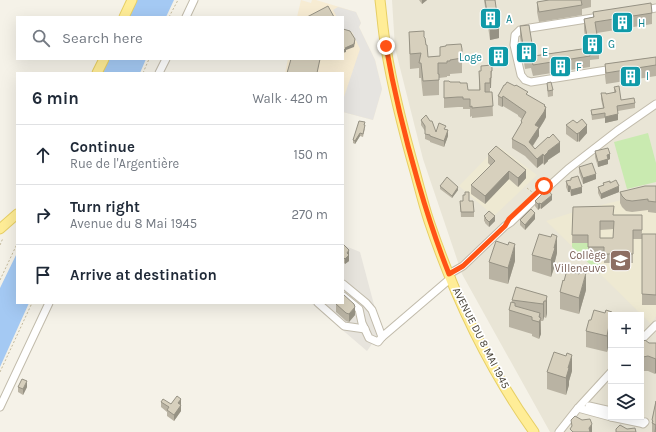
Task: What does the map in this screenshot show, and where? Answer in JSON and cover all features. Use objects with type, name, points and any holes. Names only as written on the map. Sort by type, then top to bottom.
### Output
[{"type":"main road","points":[[124,16],[132,0]]},
{"type":"main road","name":"AVENUE DU 8 MAI 1945","points":[[375,0],[382,48],[408,148],[427,213],[450,276],[461,302],[488,356],[532,430]]},
{"type":"main road","name":"AVENUE DU 8 MAI 1945","points":[[380,0],[391,79]]},
{"type":"main road","points":[[98,72],[104,60]]},
{"type":"main road","points":[[0,229],[16,215]]},
{"type":"main road","points":[[532,430],[543,432]]},
{"type":"street","points":[[186,16],[194,0]]},
{"type":"street","points":[[632,12],[656,8]]},
{"type":"street","points":[[601,17],[520,30],[515,34],[514,45],[521,75],[525,80],[531,82],[617,69]]},
{"type":"street","points":[[160,72],[166,60]]},
{"type":"street","points":[[344,297],[359,309],[362,324],[369,338],[378,342],[568,169],[617,131],[656,104]]},
{"type":"street","points":[[505,226],[509,219],[534,194],[555,176],[568,169]]},
{"type":"street","points":[[344,285],[372,310],[382,337]]},
{"type":"street","points":[[0,407],[49,304]]},
{"type":"street","points":[[319,304],[344,326],[365,330]]},
{"type":"street","points":[[644,337],[656,324]]},
{"type":"street","points":[[559,432],[608,375]]},
{"type":"street","points":[[580,406],[608,411]]},
{"type":"street","points":[[580,406],[608,416]]},
{"type":"street","points":[[625,420],[643,424],[645,422],[643,420]]},
{"type":"path","points":[[170,16],[178,0]]},
{"type":"path","points":[[143,72],[149,60]]},
{"type":"path","points":[[528,188],[534,194]]},
{"type":"path","points":[[0,245],[3,238]]},
{"type":"path","points":[[0,280],[16,246]]},
{"type":"path","points":[[0,372],[32,304]]},
{"type":"shaded area","points":[[301,0],[311,3],[312,0],[316,0],[356,12],[361,23],[359,27],[375,60],[382,89],[373,120],[344,112],[344,72],[285,72],[288,60],[344,60],[344,16],[297,16]]},
{"type":"shaded area","points":[[392,0],[656,0],[656,432],[550,432],[462,274],[423,159],[395,48]]},
{"type":"shaded area","points":[[338,7],[356,12],[361,23],[359,27],[375,60],[382,89],[373,120],[344,112],[344,97],[360,49],[352,32],[344,30],[344,16],[336,16],[333,10]]},
{"type":"shaded area","points":[[498,146],[537,175],[494,216],[459,186]]},
{"type":"shaded area","name":"Collège Villeneuve","points":[[656,190],[656,316],[651,324],[644,317],[644,312],[639,312],[546,221],[577,211]]},
{"type":"shaded area","points":[[344,245],[360,252],[381,331],[367,351],[312,304],[344,304]]},
{"type":"green space","points":[[648,133],[656,163],[656,182],[627,189],[614,142]]},
{"type":"green space","points":[[572,243],[588,243],[588,256],[600,256],[600,274],[572,247]]},
{"type":"water","points":[[136,0],[174,0],[166,16],[128,16]]},
{"type":"water","points":[[107,60],[146,60],[140,72],[101,72]]},
{"type":"water","points":[[16,255],[16,304],[29,304],[0,367],[0,288]]},
{"type":"building","name":"A","points":[[485,0],[495,0],[499,28],[490,30]]},
{"type":"building","points":[[549,0],[581,0],[582,5],[539,12],[537,2]]},
{"type":"building","points":[[651,3],[652,13],[595,22],[599,48],[589,50],[590,56],[533,65],[531,57],[525,58],[520,26],[529,25],[534,56],[589,48],[584,19],[594,17],[593,12]]},
{"type":"building","points":[[328,6],[333,16],[309,16]]},
{"type":"building","points":[[344,29],[350,31],[355,39],[354,44],[345,48],[346,49],[344,50]]},
{"type":"building","points":[[424,31],[428,57],[440,56],[440,47],[461,44],[462,58],[447,61],[447,63],[438,63],[439,80],[423,81],[421,63],[419,63],[421,53],[410,54],[409,32]]},
{"type":"building","points":[[502,47],[503,54],[493,56],[492,49]]},
{"type":"building","points":[[656,57],[656,65],[606,73],[605,64]]},
{"type":"building","points":[[291,60],[320,60],[317,72],[287,72]]},
{"type":"building","points":[[492,65],[490,83],[485,83],[485,92],[492,92],[493,106],[472,108],[472,106],[470,107],[470,99],[463,99],[463,97],[444,98],[444,81],[467,83],[468,90],[480,90],[479,71],[481,71],[481,66]]},
{"type":"building","points":[[507,82],[528,92],[526,94],[546,107],[535,125],[539,127],[529,142],[535,149],[553,134],[560,142],[544,156],[543,154],[537,159],[525,146],[512,139],[526,112],[503,96],[502,98],[498,96]]},
{"type":"building","points":[[551,82],[553,90],[548,91],[547,83]]},
{"type":"building","points":[[619,86],[621,100],[634,98],[635,103],[617,106],[618,114],[605,117],[605,113],[592,115],[591,110],[604,108],[601,93],[606,94],[616,92],[614,87]]},
{"type":"building","points":[[426,115],[430,121],[432,121],[436,132],[439,123],[446,126],[444,129],[448,130],[444,141],[425,134],[425,126],[421,120]]},
{"type":"building","points":[[582,119],[587,125],[577,134],[566,125],[573,120],[577,123]]},
{"type":"building","points":[[359,121],[365,122],[365,125],[363,134],[360,133],[355,141],[353,140]]},
{"type":"building","points":[[496,146],[526,170],[518,178],[509,171],[485,196],[471,185],[495,161],[488,154]]},
{"type":"building","points":[[608,148],[610,154],[607,155],[608,159],[598,162],[595,151]]},
{"type":"building","points":[[592,163],[596,174],[583,178],[579,167]]},
{"type":"building","points":[[578,176],[582,187],[571,190],[566,181]]},
{"type":"building","points":[[447,177],[458,187],[452,196],[440,186]]},
{"type":"building","points":[[616,180],[619,186],[601,194],[598,187],[604,185],[603,183],[610,181],[610,183]]},
{"type":"building","points":[[645,186],[656,186],[656,202],[648,201],[648,199],[632,201],[626,200],[620,192]]},
{"type":"building","points":[[548,190],[552,195],[541,204],[538,204],[535,201]]},
{"type":"building","points":[[465,192],[469,192],[469,201],[473,201],[474,212],[461,212],[460,201],[463,201],[463,195],[465,195]]},
{"type":"building","points":[[614,206],[613,215],[642,215],[642,230],[633,230],[633,254],[604,254],[604,247],[588,247],[588,235],[572,235],[573,207]],"holes":[[[600,221],[614,221],[613,238],[600,238]]]},
{"type":"building","points":[[531,209],[535,213],[525,225],[520,220]]},
{"type":"building","points":[[489,211],[495,216],[489,222],[484,216]]},
{"type":"building","points":[[539,234],[551,237],[552,234],[557,236],[551,260],[532,255]]},
{"type":"building","points":[[642,234],[656,234],[656,295],[642,294]]},
{"type":"building","points":[[496,241],[508,245],[509,242],[515,244],[508,268],[489,262]]},
{"type":"building","points":[[344,245],[349,250],[347,253],[349,255],[345,259]]},
{"type":"building","points":[[567,270],[579,274],[580,272],[586,273],[579,298],[560,292]]},
{"type":"building","points":[[516,287],[547,296],[546,301],[544,301],[543,304],[512,300]]},
{"type":"building","points":[[344,295],[354,304],[355,307],[349,314],[336,304],[344,304]]},
{"type":"building","points":[[511,302],[515,303],[515,306],[540,313],[539,317],[541,318],[539,322],[532,320],[532,317],[509,310]]},
{"type":"building","points":[[594,310],[605,313],[606,310],[612,312],[608,312],[607,336],[586,331],[589,320],[591,320]]},
{"type":"building","points":[[644,341],[656,343],[656,359],[648,356],[644,357]]},
{"type":"building","points":[[554,352],[566,356],[567,353],[572,355],[566,378],[547,372]]},
{"type":"building","points":[[22,379],[27,381],[23,389],[18,387]]},
{"type":"building","points":[[177,396],[181,399],[178,403],[181,405],[174,415],[167,410],[169,407],[161,402],[163,399],[171,404]]},
{"type":"building","points":[[656,401],[656,425],[652,423],[652,420]]},
{"type":"building","points":[[575,416],[582,420],[590,419],[592,424],[589,428],[590,432],[573,432],[570,429],[572,426],[571,420]]},
{"type":"building","points":[[620,425],[627,429],[635,428],[636,432],[616,432],[616,429]]},
{"type":"place","name":"A","points":[[491,19]]},
{"type":"place","name":"H","points":[[623,23]]},
{"type":"place","name":"G","points":[[592,44]]},
{"type":"place","name":"E","points":[[527,52]]},
{"type":"place","name":"Loge","points":[[498,57]]},
{"type":"place","name":"F","points":[[561,67]]},
{"type":"place","name":"I","points":[[631,76]]},
{"type":"place","name":"Collège Villeneuve","points":[[621,261]]},
{"type":"route","points":[[386,46],[391,79],[408,148],[429,220],[449,274],[463,266],[505,226],[509,219],[534,194],[544,186]]}]
